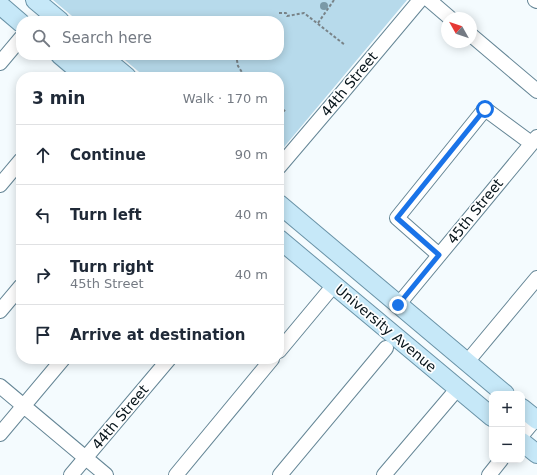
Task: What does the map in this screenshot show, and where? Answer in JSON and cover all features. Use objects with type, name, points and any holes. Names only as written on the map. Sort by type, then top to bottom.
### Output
[{"type":"main road","points":[[14,0],[25,16]]},
{"type":"main road","points":[[35,0],[54,16]]},
{"type":"main road","points":[[0,5],[16,19]]},
{"type":"main road","points":[[66,60],[80,72]]},
{"type":"main road","points":[[89,60],[104,72]]},
{"type":"main road","points":[[107,60],[121,72]]},
{"type":"main road","name":"University Avenue","points":[[284,208],[501,391]]},
{"type":"main road","name":"University Avenue","points":[[284,243],[489,414]]},
{"type":"main road","points":[[525,444],[537,454]]},
{"type":"street","points":[[422,0],[441,12]]},
{"type":"street","name":"44th Street","points":[[284,161],[422,0]]},
{"type":"street","points":[[477,40],[537,91]]},
{"type":"street","points":[[0,63],[16,44]]},
{"type":"street","points":[[439,255],[397,218],[485,109],[534,140]]},
{"type":"street","name":"45th Street","points":[[398,305],[534,140]]},
{"type":"street","points":[[0,185],[16,166]]},
{"type":"street","points":[[467,362],[537,278]]},
{"type":"street","points":[[284,345],[334,285]]},
{"type":"street","points":[[0,310],[16,292]]},
{"type":"street","points":[[280,475],[386,348]]},
{"type":"street","points":[[0,434],[59,364]]},
{"type":"street","name":"44th Street","points":[[72,475],[165,364]]},
{"type":"street","points":[[176,475],[268,364]]},
{"type":"street","points":[[0,386],[106,475]]},
{"type":"street","points":[[384,475],[458,388]]},
{"type":"street","points":[[525,430],[533,416]]},
{"type":"street","points":[[489,475],[499,463]]},
{"type":"path","points":[[318,23],[334,0]]},
{"type":"path","points":[[279,13],[286,13],[287,16],[304,12],[345,45]]},
{"type":"path","points":[[237,60],[238,66],[242,72]]},
{"type":"shaded area","points":[[53,0],[407,0],[284,147],[284,72],[139,72],[125,60],[284,60],[284,16],[72,16]]},
{"type":"route","points":[[398,305],[439,255],[397,218],[485,109]]}]
